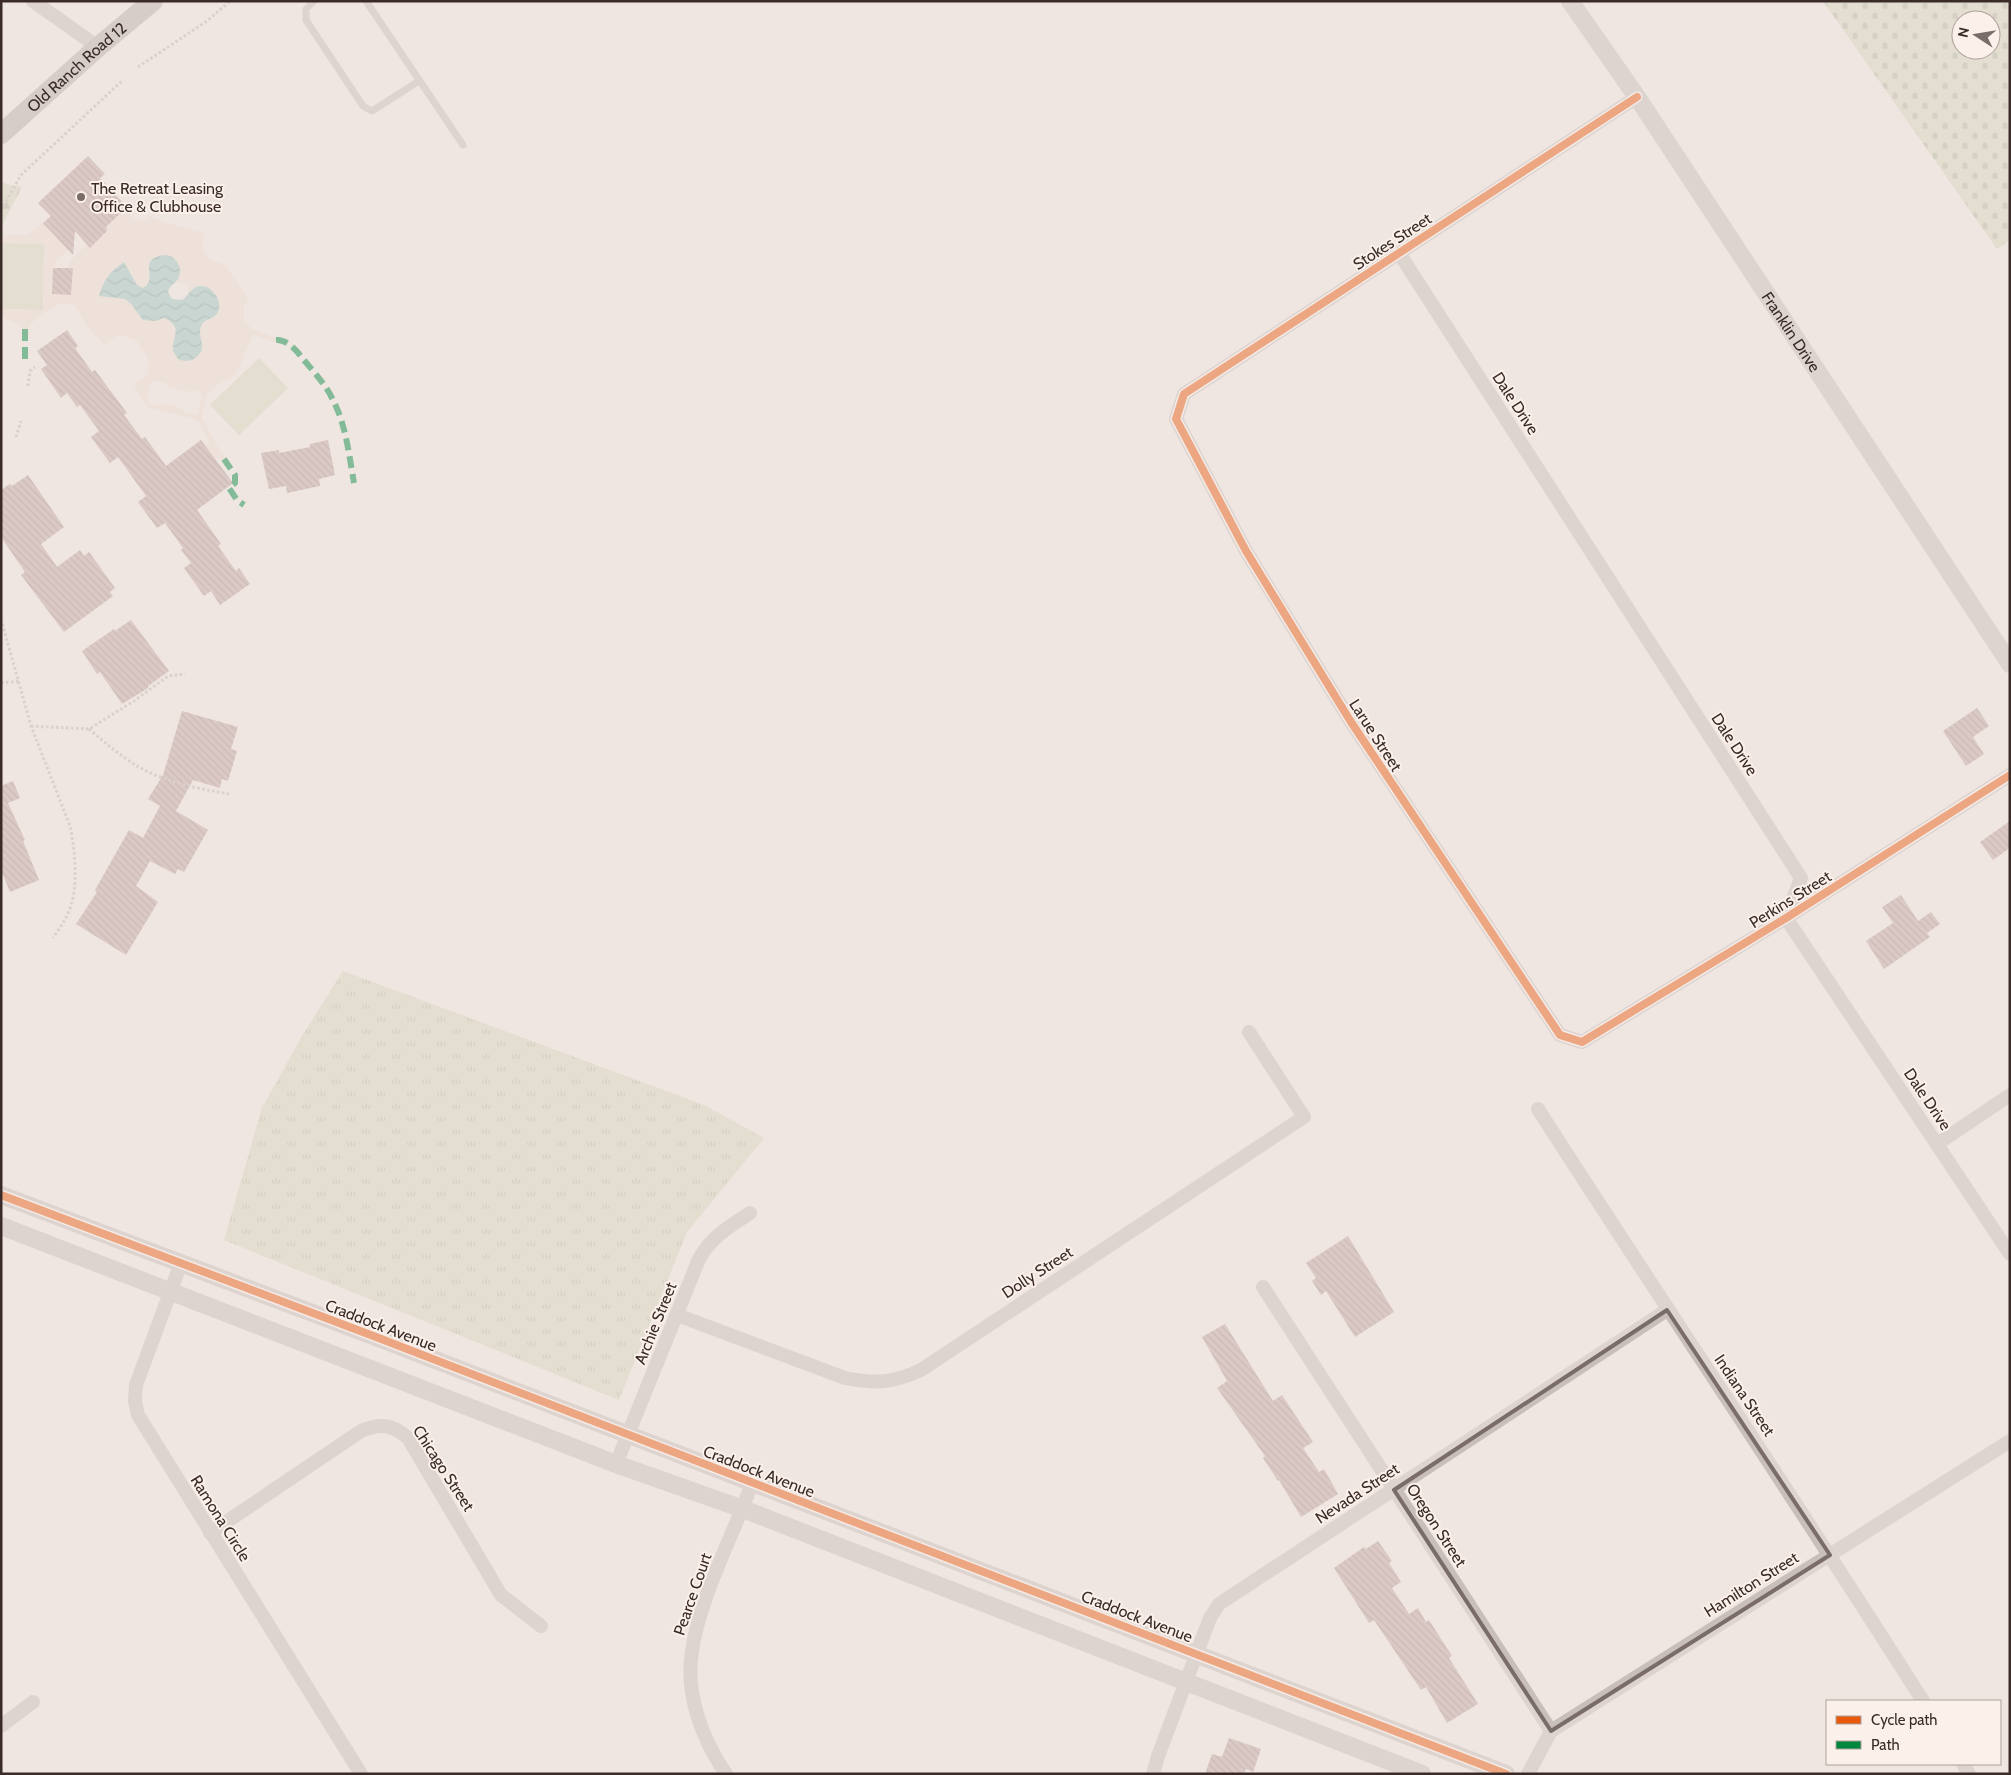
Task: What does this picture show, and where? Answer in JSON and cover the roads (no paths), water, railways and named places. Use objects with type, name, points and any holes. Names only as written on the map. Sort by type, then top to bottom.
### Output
[{"type":"main road","name":"Old Ranch Road 12","points":[[1,134],[98,47],[153,1]]},
{"type":"street","points":[[33,1],[98,47]]},
{"type":"street","name":"Franklin Drive","points":[[1570,1],[1637,97],[2010,664]]},
{"type":"street","name":"Stokes Street","points":[[1176,419],[1184,394],[1637,97]]},
{"type":"street","name":"Dale Drive","points":[[1398,253],[1800,878],[1786,918],[2010,1254]]},
{"type":"street","name":"Larue Street","points":[[1176,419],[1246,551],[1351,722],[1560,1035],[1582,1042]]},
{"type":"street","name":"Perkins Street","points":[[1582,1042],[1786,918],[2010,775]]},
{"type":"street","name":"Dolly Street","points":[[677,1315],[845,1378],[868,1382],[895,1381],[921,1370],[1304,1117],[1249,1032]]},
{"type":"street","points":[[1937,1144],[2010,1095]]},
{"type":"street","name":"Indiana Street","points":[[1538,1108],[1667,1310],[1830,1555],[1922,1700]]},
{"type":"street","name":"Craddock Avenue","points":[[1,1195],[1506,1774]]},
{"type":"street","name":"Archie Street","points":[[616,1464],[699,1259],[705,1248],[724,1229],[750,1213]]},
{"type":"street","points":[[1,1226],[616,1464],[743,1508],[1422,1774]]},
{"type":"street","name":"Ramona Circle","points":[[181,1264],[136,1385],[135,1401],[138,1415],[361,1774]]},
{"type":"street","name":"Oregon Street","points":[[1263,1287],[1550,1731]]},
{"type":"street","name":"Nevada Street","points":[[1153,1774],[1210,1618],[1219,1604],[1667,1310]]},
{"type":"street","name":"Chicago Street","points":[[210,1533],[362,1431],[373,1426],[392,1427],[398,1429],[408,1438],[501,1595],[541,1626]]},
{"type":"street","name":"Hamilton Street","points":[[1550,1731],[2010,1441]]},
{"type":"street","name":"Pearce Court","points":[[726,1774],[703,1732],[692,1693],[691,1652],[703,1608],[752,1483]]},
{"type":"street","points":[[1,1726],[33,1702]]},
{"type":"street","points":[[1528,1774],[1550,1731]]},
{"type":"lane","points":[[314,1],[306,9],[306,20],[363,106],[372,111],[419,81]]},
{"type":"lane","points":[[366,1],[463,145]]},
{"type":"water","points":[[167,255],[176,261],[180,268],[178,279],[168,292],[172,299],[182,300],[194,288],[202,286],[212,290],[218,299],[219,310],[216,315],[201,326],[202,350],[198,356],[189,361],[178,359],[173,351],[176,332],[174,325],[170,321],[164,318],[155,321],[143,320],[125,299],[99,296],[108,276],[124,262],[137,285],[143,288],[148,284],[149,264],[157,257]]},
{"type":"place","name":"The Retreat Leasing Office & Clubhouse","points":[[81,197]]}]
